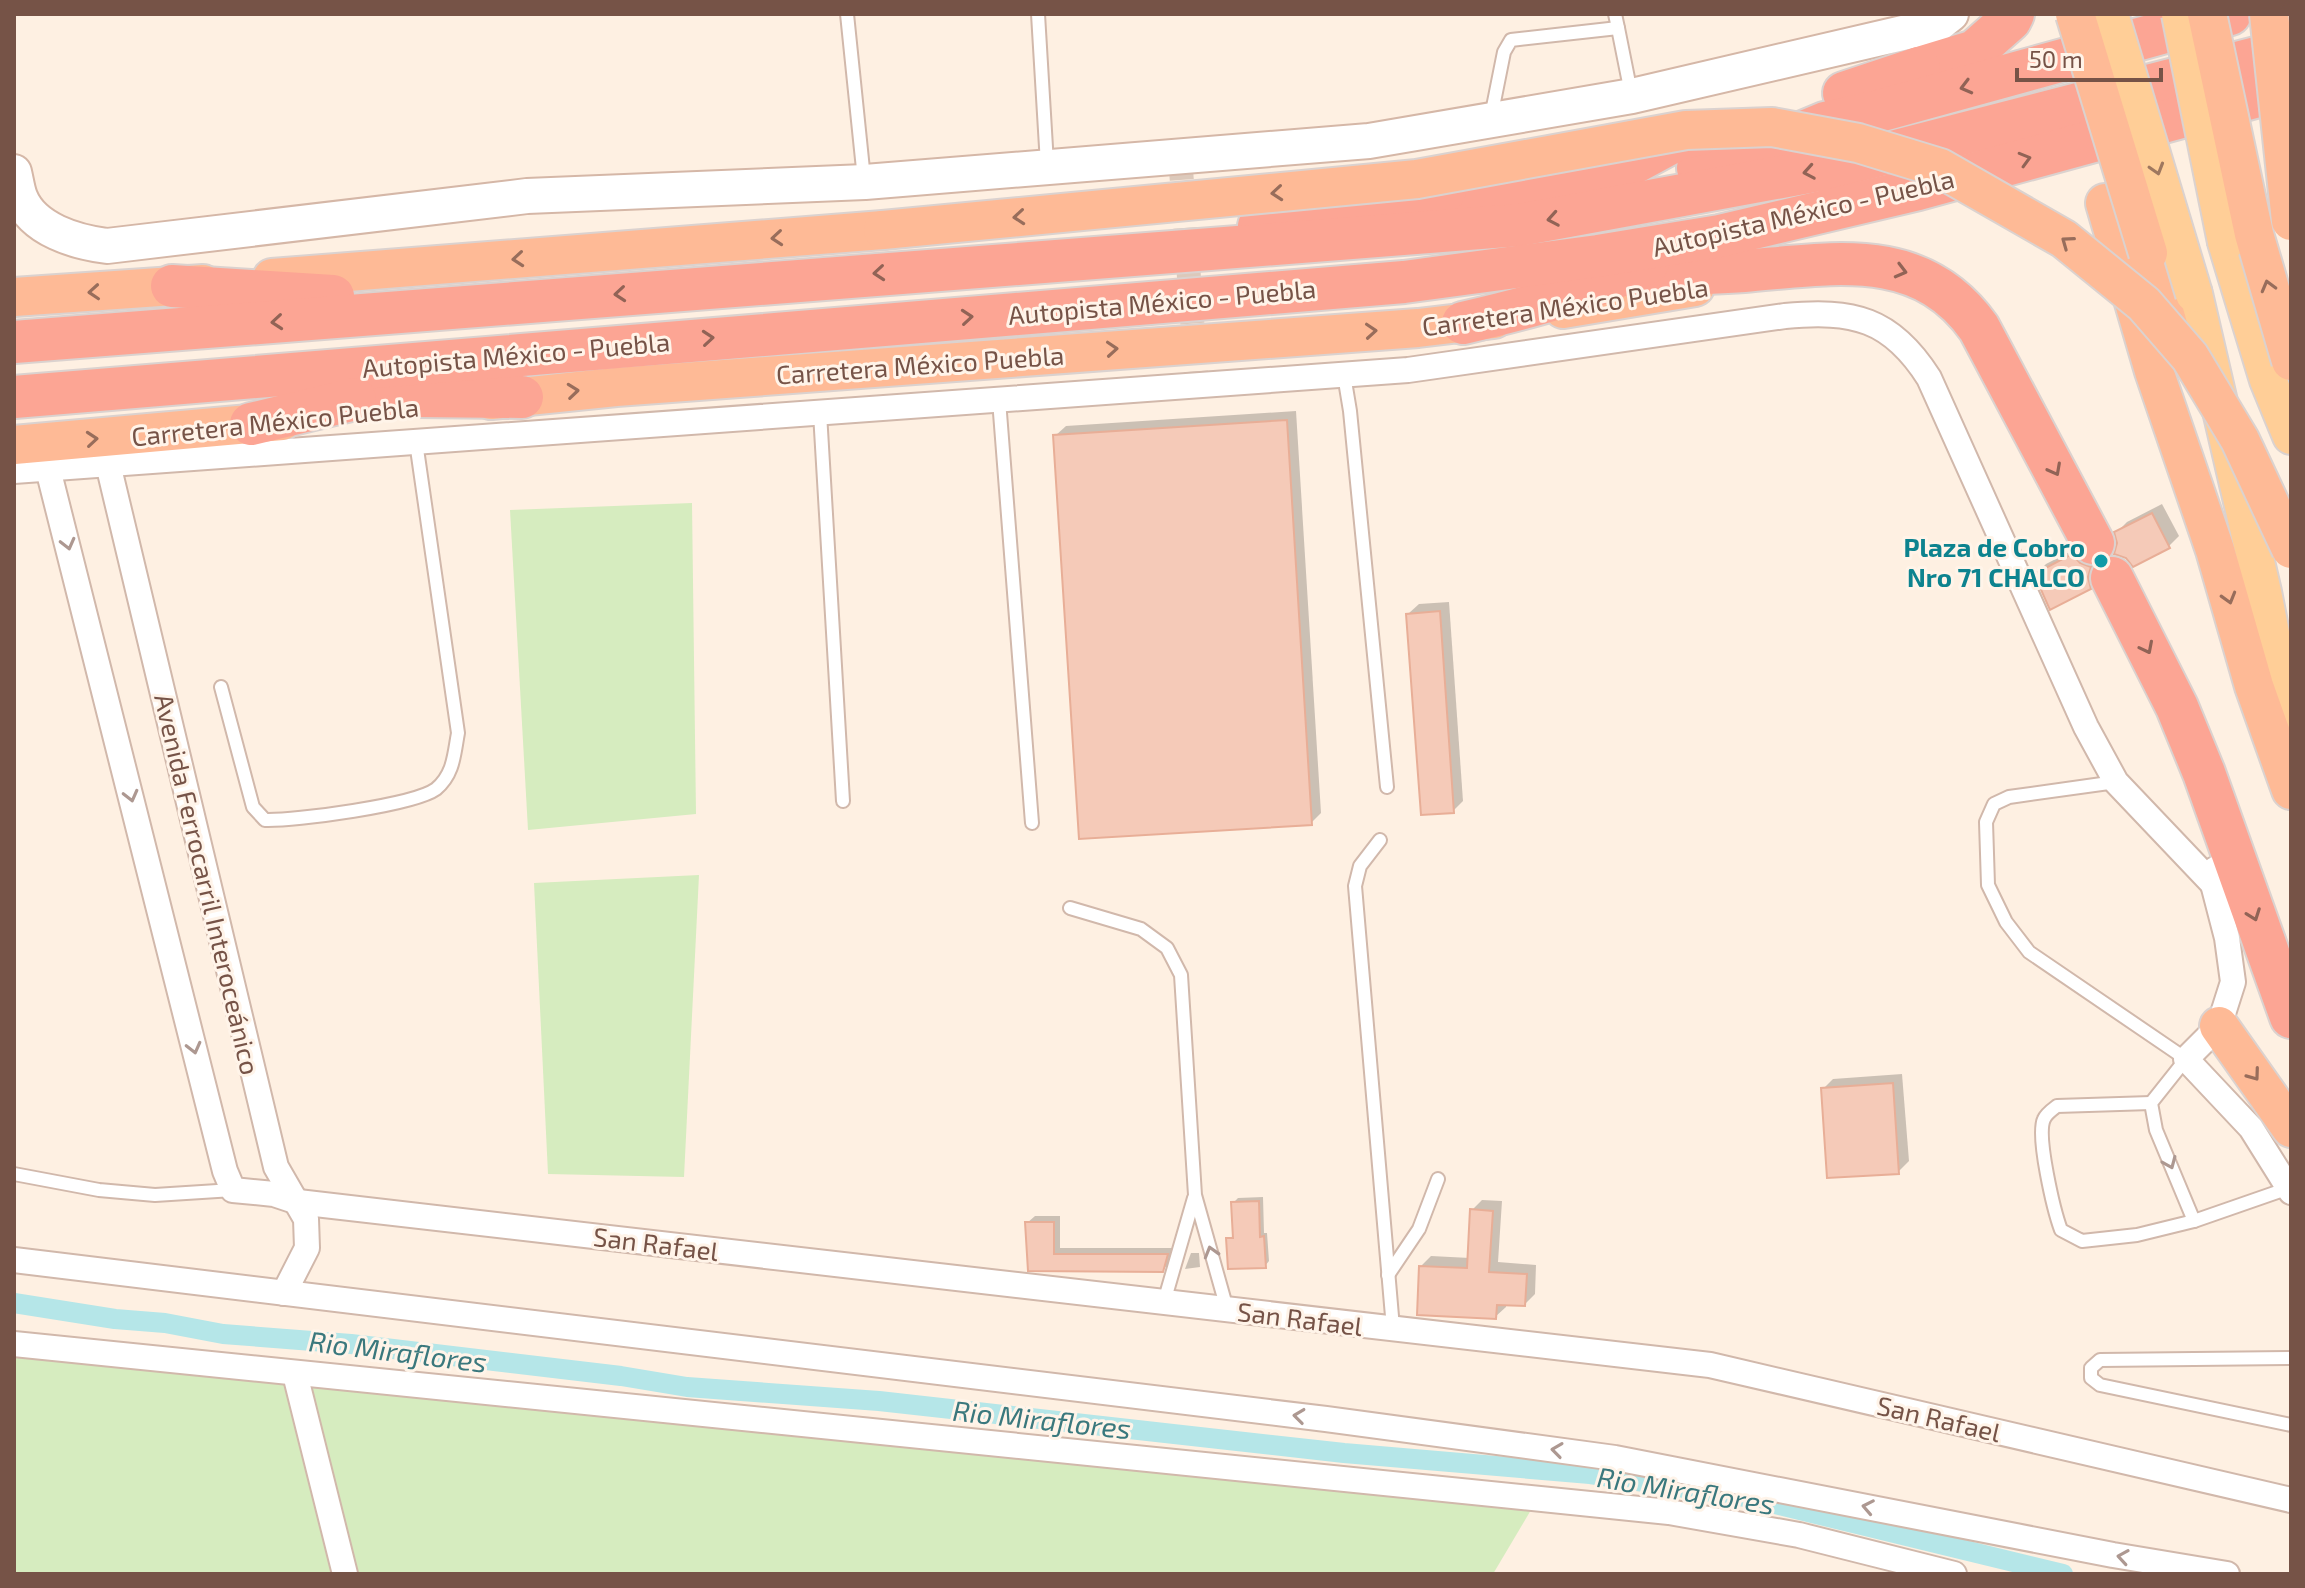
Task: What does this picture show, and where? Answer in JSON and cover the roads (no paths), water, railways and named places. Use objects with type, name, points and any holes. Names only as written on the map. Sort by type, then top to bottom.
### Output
[{"type":"highway","points":[[1152,253],[1318,211],[1443,192],[1504,172],[1676,140],[1838,95],[1975,51],[2013,14]]},
{"type":"highway","points":[[2048,14],[2154,371],[2215,550],[2254,686],[2291,790]]},
{"type":"highway","points":[[2075,14],[2184,381],[2215,550]]},
{"type":"highway","points":[[2207,14],[2254,234],[2291,361]]},
{"type":"highway","points":[[1615,208],[1707,164],[1756,152],[1825,123],[2230,14]]},
{"type":"highway","points":[[2269,14],[2291,221]]},
{"type":"highway","name":"Autopista México - Puebla","points":[[14,342],[1519,225],[1830,168],[2291,49]]},
{"type":"highway","points":[[1875,112],[1919,68]]},
{"type":"highway","name":"Autopista México - Puebla","points":[[14,397],[1404,282],[1598,256],[1720,236],[1918,189],[2288,89]]},
{"type":"highway","points":[[14,297],[883,230],[1417,179],[1686,130],[1772,127],[1858,143],[1940,168],[2064,239],[2144,304],[2190,357],[2240,440],[2291,549]]},
{"type":"highway","points":[[1385,237],[1488,195],[1615,173],[1676,140]]},
{"type":"highway","points":[[1463,323],[1536,306],[1594,288],[1664,255],[1720,236]]},
{"type":"highway","points":[[1404,282],[1715,273],[1824,264],[1873,264],[1918,276],[1935,285],[1968,313],[1979,328],[2103,560],[2177,707],[2291,1017]]},
{"type":"highway","name":"Carretera México Puebla","points":[[14,445],[616,387],[1418,328],[1553,311],[1824,264]]},
{"type":"highway","points":[[172,286],[486,305]]},
{"type":"highway","points":[[251,424],[436,380],[519,353]]},
{"type":"highway","points":[[149,386],[292,394],[522,397]]},
{"type":"highway","points":[[2219,1026],[2290,1126]]},
{"type":"main road","points":[[14,172],[21,201],[41,223],[81,243],[107,246],[527,196],[865,182],[1369,141],[1632,96],[1937,25],[1951,14]]},
{"type":"main road","points":[[2110,14],[2194,294],[2263,592],[2291,736]]},
{"type":"main road","points":[[2180,14],[2226,242],[2268,380],[2291,436]]},
{"type":"street","points":[[14,471],[1344,375],[1423,368],[1785,316],[1819,313],[1853,316],[1896,338],[1914,355],[1929,378],[2086,727],[2116,782],[2213,884]]},
{"type":"street","name":"Avenida Ferrocarril Interoceánico","points":[[108,464],[276,1167],[306,1219],[307,1248],[284,1293]]},
{"type":"street","name":"Avenida Ferrocarril Interoceánico","points":[[48,469],[221,1156],[233,1190]]},
{"type":"street","points":[[2220,819],[2213,884],[2227,938],[2233,982],[2219,1026],[2186,1059],[2251,1128],[2290,1190]]},
{"type":"street","name":"San Rafael","points":[[233,1190],[274,1194],[298,1202],[1710,1365],[2291,1500]]},
{"type":"street","points":[[14,1260],[1326,1419],[1615,1458],[2113,1555],[2227,1574]]},
{"type":"street","points":[[14,1344],[1669,1512],[1799,1535],[1954,1574]]},
{"type":"street","points":[[295,1374],[345,1574]]},
{"type":"lane","points":[[847,14],[865,182]]},
{"type":"lane","points":[[1038,14],[1047,167]]},
{"type":"lane","points":[[1615,14],[1632,96]]},
{"type":"lane","points":[[1491,120],[1504,52],[1511,40],[1618,28]]},
{"type":"lane","points":[[1344,375],[1387,787]]},
{"type":"lane","points":[[999,400],[1032,823]]},
{"type":"lane","points":[[820,413],[843,801]]},
{"type":"lane","points":[[221,687],[253,807],[265,820],[288,821],[410,800],[435,789],[452,769],[458,733],[416,442]]},
{"type":"lane","points":[[2116,782],[2009,797],[1994,804],[1986,822],[1988,885],[2006,922],[2029,952],[2186,1059],[2151,1103],[2156,1130],[2194,1221]]},
{"type":"lane","points":[[1380,840],[1360,866],[1355,886],[1393,1328]]},
{"type":"lane","points":[[1070,908],[1141,929],[1167,948],[1181,975],[1195,1195],[1227,1309]]},
{"type":"lane","points":[[2151,1103],[2057,1106],[2044,1118],[2042,1133],[2053,1210],[2061,1230],[2082,1241],[2137,1235],[2194,1221],[2290,1190]]},
{"type":"lane","points":[[14,1174],[99,1190],[155,1195],[233,1190]]},
{"type":"lane","points":[[1388,1275],[1419,1229],[1438,1179]]},
{"type":"lane","points":[[1164,1302],[1195,1195]]},
{"type":"lane","points":[[2291,1358],[2100,1360],[2091,1368],[2091,1378],[2100,1385],[2291,1425]]},
{"type":"waterway","name":"Rio Miraflores","points":[[14,1303],[223,1334],[351,1344],[621,1376],[687,1387],[879,1401],[1344,1453],[1590,1474],[1746,1497],[2063,1574]]},
{"type":"tunnel","points":[[1180,156],[1197,386]]},
{"type":"place","name":"Plaza de Cobro Nro 71 CHALCO","points":[[2101,561]]}]
